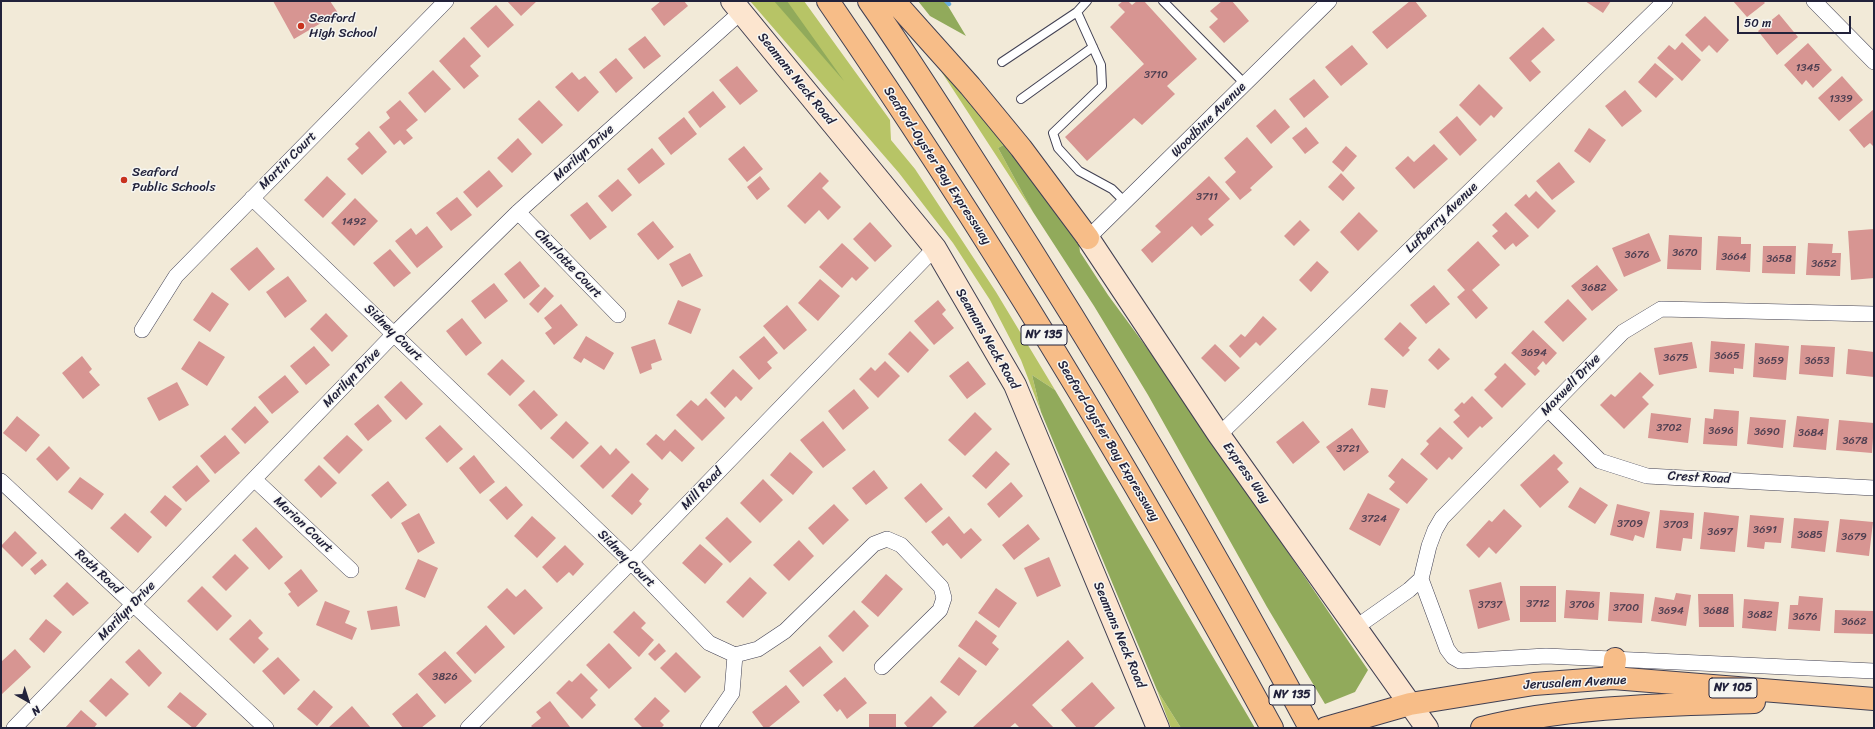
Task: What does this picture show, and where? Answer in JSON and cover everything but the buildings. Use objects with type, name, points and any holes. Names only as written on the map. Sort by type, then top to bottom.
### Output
[{"type":"main road","name":"Seaford-Oyster Bay Expressway","points":[[828,1],[923,145],[1036,322],[1138,490],[1272,728]]},
{"type":"main road","name":"NY 135","points":[[869,1],[1025,239],[1093,350],[1163,466],[1275,663],[1310,728]]},
{"type":"main road","points":[[894,1],[970,86],[1021,148],[1088,238]]},
{"type":"main road","name":"Jerusalem Avenue","points":[[1326,728],[1410,704],[1534,684],[1614,669],[1863,698]]},
{"type":"main road","name":"Jerusalem Avenue","points":[[1482,728],[1517,719],[1631,707],[1863,698]]},
{"type":"street","name":"Martin Court","points":[[142,330],[176,276],[446,1]]},
{"type":"street","name":"Woodbine Avenue","points":[[1088,238],[1329,1]]},
{"type":"street","name":"Lufberry Avenue","points":[[1219,435],[1665,1]]},
{"type":"street","points":[[1814,1],[1874,62]]},
{"type":"street","name":"Marilyn Drive","points":[[14,728],[394,334],[518,212],[736,6]]},
{"type":"street","name":"Seamans Neck Road","points":[[736,6],[935,248],[1015,385],[1158,728]]},
{"type":"street","name":"Sidney Court","points":[[252,198],[631,562],[709,643],[735,655]]},
{"type":"street","name":"Charlotte Court","points":[[518,212],[618,315]]},
{"type":"street","name":"Express Way","points":[[1088,238],[1219,435],[1410,704]]},
{"type":"street","name":"Mill Road","points":[[468,728],[935,248]]},
{"type":"street","name":"Maxwell Drive","points":[[1421,579],[1429,546],[1435,530],[1442,518],[1623,332],[1661,309],[1874,314]]},
{"type":"street","name":"Crest Road","points":[[1548,409],[1600,461],[1647,476],[1874,488]]},
{"type":"street","name":"Marion Court","points":[[254,480],[351,570]]},
{"type":"street","name":"Roth Road","points":[[3,486],[266,728]]},
{"type":"street","points":[[708,728],[732,693],[735,655],[758,649],[785,631],[874,544],[886,539],[901,545],[941,587],[944,598],[940,610],[882,666]]},
{"type":"street","points":[[1355,628],[1409,590],[1421,579],[1447,649],[1453,657],[1460,661],[1546,656],[1614,669],[1874,671]]},
{"type":"street","points":[[1410,704],[1426,728]]},
{"type":"lane","points":[[1002,62],[1077,12],[1087,1]]},
{"type":"lane","points":[[1163,1],[1245,84]]},
{"type":"lane","points":[[1077,12],[1101,64],[1102,86],[1052,133],[1058,148],[1079,171],[1112,189],[1125,202]]},
{"type":"lane","points":[[1021,99],[1093,47]]},
{"type":"green space","points":[[750,1],[804,1],[890,120],[891,140],[915,169],[996,292],[1055,390],[1032,375],[1041,412],[1021,360],[990,300],[953,243],[899,173]]},
{"type":"green space","points":[[774,1],[787,1],[844,81]]},
{"type":"green space","points":[[918,1],[945,1],[966,36],[930,16]]},
{"type":"green space","points":[[939,68],[1009,142],[998,148],[1033,212]]},
{"type":"green space","points":[[1009,142],[1078,235],[1080,252],[1108,295],[1175,386],[1368,670],[1355,692],[1325,704],[1267,607],[1148,395],[1094,306],[1033,212],[998,148]]},
{"type":"green space","points":[[1032,375],[1055,390],[1255,728],[1181,728],[1157,690],[1041,412]]},
{"type":"green space","points":[[1157,690],[1181,728],[1171,728]]},
{"type":"waterway","points":[[946,1],[949,4]]},
{"type":"place","name":"Seaford High School","points":[[301,26]]},
{"type":"place","name":"Seaford Public Schools","points":[[124,180]]}]
